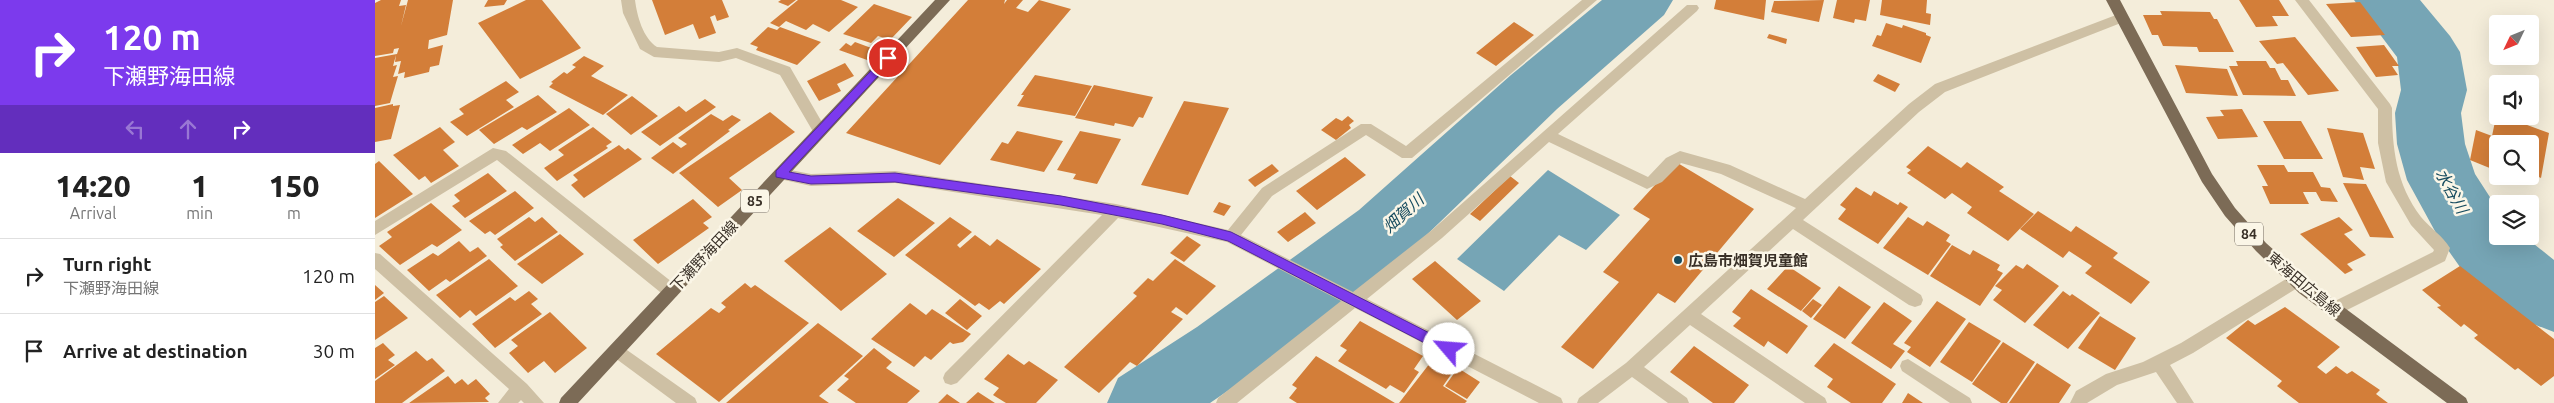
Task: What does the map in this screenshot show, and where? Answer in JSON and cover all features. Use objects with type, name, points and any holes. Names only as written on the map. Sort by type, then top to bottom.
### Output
[{"type":"main road","name":"下瀬野海田線","points":[[567,403],[943,0]]},
{"type":"main road","name":"東海田広島線","points":[[2113,0],[2207,178],[2225,206],[2261,247],[2296,280],[2333,310],[2460,403]]},
{"type":"street","points":[[628,0],[630,12],[645,46],[654,52],[719,57],[737,53],[785,70],[820,131]]},
{"type":"street","points":[[1231,237],[1267,192],[1366,128],[1407,154],[1591,0]]},
{"type":"street","points":[[2302,0],[2385,108],[2385,143],[2393,182],[2416,221],[2442,248],[2440,256],[2333,310]]},
{"type":"street","points":[[1224,403],[1352,299],[1437,234],[1692,8]]},
{"type":"street","points":[[1585,403],[1632,368],[1914,108],[1940,88],[2121,18]]},
{"type":"street","points":[[1547,135],[1647,183],[1654,181],[1673,159],[1680,157],[1725,169],[1808,206]]},
{"type":"street","points":[[375,229],[493,154],[501,155],[671,291]]},
{"type":"street","points":[[780,174],[811,180],[895,177],[1116,210],[1231,237],[1555,403]]},
{"type":"street","points":[[951,378],[1116,210]]},
{"type":"street","points":[[1792,221],[1915,300]]},
{"type":"street","points":[[375,259],[536,403]]},
{"type":"street","points":[[2077,403],[2082,396],[2112,379],[2159,362],[2187,348],[2296,280]]},
{"type":"street","points":[[1689,314],[1819,403]]},
{"type":"street","points":[[617,350],[689,403]]},
{"type":"street","points":[[2159,362],[2186,403]]},
{"type":"street","points":[[1909,366],[1965,403]]},
{"type":"street","points":[[1632,368],[1681,403]]},
{"type":"street","points":[[505,403],[521,389]]},
{"type":"water","points":[[1548,170],[1620,215],[1586,250],[1559,235],[1504,291],[1457,259]]},
{"type":"building","points":[[381,0],[401,0],[399,6],[406,5],[401,26],[408,0],[453,0],[447,35],[429,40],[428,49],[443,45],[439,65],[430,67],[429,72],[404,78],[405,72],[398,74],[401,61],[395,62],[396,55],[393,66],[397,65],[393,77],[398,76],[390,103],[375,106],[375,58],[397,54],[399,48],[394,49],[393,53],[375,56],[375,3]]},
{"type":"building","points":[[488,0],[507,0],[504,5],[484,7]]},
{"type":"building","points":[[526,0],[542,0],[581,48],[520,79],[478,23]]},
{"type":"building","points":[[652,0],[722,0],[729,17],[717,21],[715,15],[710,17],[716,33],[699,39],[693,24],[665,35]]},
{"type":"building","points":[[781,0],[796,0],[788,6],[778,2]]},
{"type":"building","points":[[798,0],[841,0],[858,7],[829,32],[813,24],[806,30],[786,21],[779,27],[770,23]]},
{"type":"building","points":[[968,0],[1005,0],[1004,4],[1007,0],[1023,0],[1016,8],[1028,12],[1039,0],[1071,9],[940,165],[846,133]]},
{"type":"building","points":[[1716,0],[1766,0],[1764,20],[1714,9]]},
{"type":"building","points":[[1824,0],[1819,22],[1771,12],[1774,1]]},
{"type":"building","points":[[1837,0],[1870,0],[1866,21],[1855,19],[1854,23],[1833,18]]},
{"type":"building","points":[[1882,0],[1927,0],[1926,13],[1931,14],[1930,25],[1880,15]]},
{"type":"building","points":[[2239,0],[2279,0],[2289,16],[2272,16],[2278,26],[2256,27]]},
{"type":"building","points":[[2360,2],[2385,35],[2351,37],[2326,4]]},
{"type":"building","points":[[874,4],[912,17],[890,40],[878,36],[871,43],[843,34]]},
{"type":"building","points":[[2160,11],[2210,12],[2214,19],[2217,19],[2234,52],[2199,52],[2197,47],[2163,46],[2158,35],[2152,35],[2143,15],[2162,15]]},
{"type":"building","points":[[1514,22],[1534,35],[1496,66],[1476,53]]},
{"type":"building","points":[[1886,23],[1902,28],[1903,25],[1926,33],[1926,35],[1931,37],[1921,63],[1872,46],[1877,35],[1881,36]]},
{"type":"building","points":[[768,27],[777,30],[780,27],[821,42],[797,65],[756,50],[758,47],[750,44]]},
{"type":"building","points":[[1769,34],[1787,39],[1786,44],[1767,38]]},
{"type":"building","points":[[2295,37],[2339,91],[2308,95],[2283,63],[2277,64],[2259,41]]},
{"type":"building","points":[[855,42],[874,49],[872,51],[877,53],[870,61],[839,50],[846,43],[851,46]]},
{"type":"building","points":[[2384,45],[2399,66],[2392,66],[2398,75],[2376,77],[2356,47]]},
{"type":"building","points":[[584,56],[604,66],[591,76],[628,95],[603,115],[549,87],[553,83],[551,82],[564,72],[567,74],[576,67],[572,65]]},
{"type":"building","points":[[2236,61],[2266,61],[2270,68],[2275,68],[2281,80],[2288,80],[2296,96],[2243,95],[2229,66],[2238,66]]},
{"type":"building","points":[[845,63],[854,76],[837,84],[841,91],[819,101],[807,81]]},
{"type":"building","points":[[2175,65],[2227,69],[2238,96],[2186,93]]},
{"type":"building","points":[[1878,74],[1900,84],[1895,92],[1873,81]]},
{"type":"building","points":[[1035,75],[1092,86],[1075,116],[1017,106],[1024,95],[1021,95]]},
{"type":"building","points":[[506,81],[519,92],[506,100],[514,107],[467,136],[450,122],[464,114],[459,109]]},
{"type":"building","points":[[1094,85],[1153,97],[1143,118],[1139,117],[1133,127],[1115,123],[1114,126],[1075,118]]},
{"type":"building","points":[[538,95],[557,112],[527,130],[522,127],[494,144],[479,130]]},
{"type":"building","points":[[632,96],[658,116],[631,135],[606,114]]},
{"type":"building","points":[[705,99],[716,107],[660,146],[641,132],[679,106],[686,112]]},
{"type":"building","points":[[1184,101],[1229,108],[1188,195],[1141,185]]},
{"type":"building","points":[[393,104],[393,106],[400,105],[391,139],[375,142],[375,108]]},
{"type":"building","points":[[569,108],[590,125],[550,151],[540,143],[523,154],[512,145]]},
{"type":"building","points":[[2242,109],[2258,137],[2218,139],[2206,117],[2224,116],[2220,110]]},
{"type":"building","points":[[770,112],[795,132],[729,178],[742,190],[718,207],[679,173]]},
{"type":"building","points":[[711,114],[723,121],[732,115],[741,120],[728,130],[730,131],[673,174],[651,158],[673,142],[681,148],[687,144],[678,138]]},
{"type":"building","points":[[1348,116],[1354,121],[1349,125],[1351,128],[1336,140],[1321,130],[1336,118],[1342,121]]},
{"type":"building","points":[[2263,121],[2301,121],[2323,159],[2284,159]]},
{"type":"building","points":[[2494,125],[2527,125],[2549,133],[2541,178],[2539,177],[2539,135],[2492,135]]},
{"type":"building","points":[[440,127],[455,142],[443,150],[459,166],[431,183],[425,176],[419,180],[393,155]]},
{"type":"building","points":[[593,127],[612,142],[606,146],[608,148],[557,181],[544,168],[564,155],[558,150]]},
{"type":"building","points":[[2327,128],[2363,133],[2375,169],[2360,167],[2364,180],[2343,177]]},
{"type":"building","points":[[2476,130],[2489,135],[2489,168],[2470,160]]},
{"type":"building","points":[[1017,131],[1063,141],[1044,172],[990,160],[1002,142],[1008,144]]},
{"type":"building","points":[[1080,131],[1121,139],[1097,184],[1073,179],[1076,174],[1057,170]]},
{"type":"building","points":[[619,145],[625,150],[628,148],[642,159],[584,198],[571,185],[578,180],[573,175]]},
{"type":"building","points":[[1928,146],[1961,168],[1967,162],[2004,187],[1999,191],[2034,214],[2008,241],[1967,213],[1972,207],[1952,193],[1945,199],[1907,173],[1911,170],[1906,167]]},
{"type":"building","points":[[1345,157],[1366,175],[1317,210],[1296,191]]},
{"type":"building","points":[[379,161],[413,194],[375,218],[375,164]]},
{"type":"building","points":[[1676,162],[1754,209],[1675,303],[1658,293],[1593,369],[1561,347],[1619,282],[1603,272],[1650,219],[1633,209]]},
{"type":"building","points":[[1272,164],[1279,171],[1255,187],[1248,180]]},
{"type":"building","points":[[2257,165],[2284,165],[2288,172],[2313,172],[2321,187],[2330,188],[2338,202],[2321,201],[2316,192],[2303,192],[2309,204],[2270,204],[2262,186],[2268,186]]},
{"type":"building","points":[[488,173],[507,191],[465,218],[452,206],[460,201],[454,195]]},
{"type":"building","points":[[1510,176],[1519,183],[1480,221],[1470,214]]},
{"type":"building","points":[[2343,183],[2366,184],[2394,238],[2370,237]]},
{"type":"building","points":[[1856,187],[1871,196],[1874,191],[1898,205],[1900,202],[1908,207],[1878,244],[1838,219],[1846,209],[1840,205]]},
{"type":"building","points":[[515,191],[534,208],[495,235],[490,231],[485,234],[469,221]]},
{"type":"building","points":[[898,198],[935,223],[894,257],[857,231]]},
{"type":"building","points":[[693,199],[712,217],[703,223],[709,228],[658,264],[633,240]]},
{"type":"building","points":[[1219,202],[1231,206],[1224,216],[1213,212]]},
{"type":"building","points":[[431,203],[462,230],[437,247],[432,244],[400,265],[379,246],[392,237],[387,232]]},
{"type":"building","points":[[2038,211],[2071,232],[2076,226],[2118,253],[2113,258],[2150,282],[2131,304],[2085,273],[2092,266],[2069,251],[2063,258],[2020,229]]},
{"type":"building","points":[[1305,212],[1316,223],[1288,242],[1277,232]]},
{"type":"building","points":[[529,217],[535,222],[542,217],[558,232],[515,261],[500,247],[503,245],[497,239]]},
{"type":"building","points":[[950,217],[972,232],[957,245],[960,248],[975,235],[990,246],[997,239],[1041,269],[1004,304],[1000,301],[989,310],[979,303],[975,306],[905,255]]},
{"type":"building","points":[[1908,217],[1923,226],[1927,221],[1950,235],[1946,241],[1951,244],[1928,275],[1883,248]]},
{"type":"building","points":[[2339,217],[2353,230],[2344,234],[2366,255],[2347,264],[2353,270],[2345,274],[2300,234]]},
{"type":"building","points":[[830,227],[887,274],[841,311],[784,261]]},
{"type":"building","points":[[560,234],[584,254],[542,284],[517,264]]},
{"type":"building","points":[[1187,236],[1201,245],[1184,262],[1170,253]]},
{"type":"building","points":[[459,241],[470,252],[478,247],[487,256],[450,282],[446,279],[429,291],[407,270],[433,253],[438,256]]},
{"type":"building","points":[[1952,245],[1970,255],[1973,250],[2000,265],[1997,270],[2003,273],[1980,306],[1930,276]]},
{"type":"building","points":[[489,259],[518,286],[476,316],[470,310],[460,318],[436,295]]},
{"type":"building","points":[[1175,259],[1216,286],[1187,315],[1176,307],[1171,312],[1183,319],[1137,366],[1130,362],[1099,393],[1064,367],[1137,296],[1133,293],[1148,278],[1153,281]]},
{"type":"building","points":[[1435,261],[1481,301],[1457,320],[1412,279]]},
{"type":"building","points":[[2027,264],[2059,286],[2025,323],[1993,300],[2002,290],[1995,286],[2016,265],[2023,269]]},
{"type":"building","points":[[1788,266],[1821,288],[1801,311],[1767,289]]},
{"type":"building","points":[[2460,266],[2554,339],[2554,376],[2541,386],[2518,368],[2515,370],[2474,338],[2478,335],[2464,324],[2461,327],[2437,307],[2441,306],[2422,290]]},
{"type":"building","points":[[745,283],[751,288],[755,285],[809,323],[719,402],[656,354],[711,308],[719,313],[726,307],[721,303]]},
{"type":"building","points":[[375,285],[384,293],[375,300]]},
{"type":"building","points":[[1839,286],[1871,307],[1845,339],[1813,319]]},
{"type":"building","points":[[1751,289],[1808,326],[1787,354],[1768,341],[1764,347],[1733,326],[1741,318],[1732,312]]},
{"type":"building","points":[[529,291],[538,299],[531,304],[542,314],[495,348],[472,324],[510,297],[515,301]]},
{"type":"building","points":[[2063,291],[2070,296],[2072,294],[2100,313],[2068,349],[2033,325]]},
{"type":"building","points":[[384,296],[408,318],[375,340],[375,302]]},
{"type":"building","points":[[960,299],[982,316],[967,330],[945,313]]},
{"type":"building","points":[[1813,299],[1822,305],[1811,318],[1802,311]]},
{"type":"building","points":[[1937,301],[1966,319],[1930,367],[1907,352],[1911,347],[1904,343]]},
{"type":"building","points":[[1884,302],[1912,321],[1893,344],[1905,351],[1891,369],[1851,343]]},
{"type":"building","points":[[910,303],[926,315],[932,309],[971,334],[963,342],[953,344],[950,342],[931,360],[925,356],[914,367],[871,339]]},
{"type":"building","points":[[2285,307],[2340,347],[2317,367],[2326,374],[2336,366],[2347,374],[2352,371],[2380,390],[2376,394],[2388,403],[2299,403],[2277,386],[2282,381],[2226,338],[2248,320],[2255,325]]},
{"type":"building","points":[[550,312],[587,348],[555,373],[544,361],[528,373],[509,353],[518,346],[511,340]]},
{"type":"building","points":[[2100,316],[2136,338],[2115,370],[2078,348]]},
{"type":"building","points":[[1360,321],[1423,356],[1414,369],[1419,372],[1404,393],[1390,385],[1386,389],[1338,361],[1347,350],[1340,346]]},
{"type":"building","points":[[1969,322],[2001,341],[1972,382],[1940,362]]},
{"type":"building","points":[[818,323],[863,356],[819,396],[829,403],[726,403]]},
{"type":"building","points":[[2003,342],[2035,362],[2007,403],[2001,403],[1972,384]]},
{"type":"building","points":[[383,343],[395,355],[388,360],[395,365],[375,379],[375,348]]},
{"type":"building","points":[[1834,343],[1896,384],[1882,403],[1851,403],[1827,387],[1833,379],[1814,366]]},
{"type":"building","points":[[1694,346],[1749,385],[1734,403],[1713,403],[1670,372]]},
{"type":"building","points":[[874,348],[892,362],[886,368],[920,391],[907,403],[856,403],[837,390],[849,379],[844,376]]},
{"type":"building","points":[[416,351],[427,361],[432,358],[445,371],[402,403],[375,403],[375,381]]},
{"type":"building","points":[[1008,354],[1024,365],[1029,361],[1058,380],[1036,403],[1006,403],[993,395],[999,388],[984,379]]},
{"type":"building","points":[[1437,354],[1457,366],[1443,386],[1467,401],[1465,403],[1399,403]]},
{"type":"building","points":[[1316,356],[1395,403],[1297,403],[1289,398],[1297,388],[1292,385]]},
{"type":"building","points":[[2037,363],[2071,385],[2059,403],[2009,403]]},
{"type":"building","points":[[1458,368],[1480,382],[1467,399],[1445,386]]},
{"type":"building","points":[[448,376],[455,384],[462,379],[468,385],[476,379],[490,394],[485,398],[489,402],[409,403]]},
{"type":"building","points":[[978,392],[995,403],[966,403]]},
{"type":"building","points":[[1908,393],[1923,403],[1902,403]]},
{"type":"building","points":[[947,394],[960,403],[938,403]]},
{"type":"waterway","name":"畑賀川","points":[[1146,403],[1224,351],[1384,231],[1534,92],[1642,0]]},
{"type":"waterway","name":"水谷川","points":[[2385,0],[2428,52],[2434,90],[2428,113],[2431,144],[2442,180],[2461,213],[2485,246],[2524,279],[2554,300]]},
{"type":"place","name":"広島市畑賀児童館","points":[[1678,260]]},
{"type":"route","points":[[888,58],[780,174],[811,180],[895,177],[1116,210],[1231,237],[1449,349]]}]
